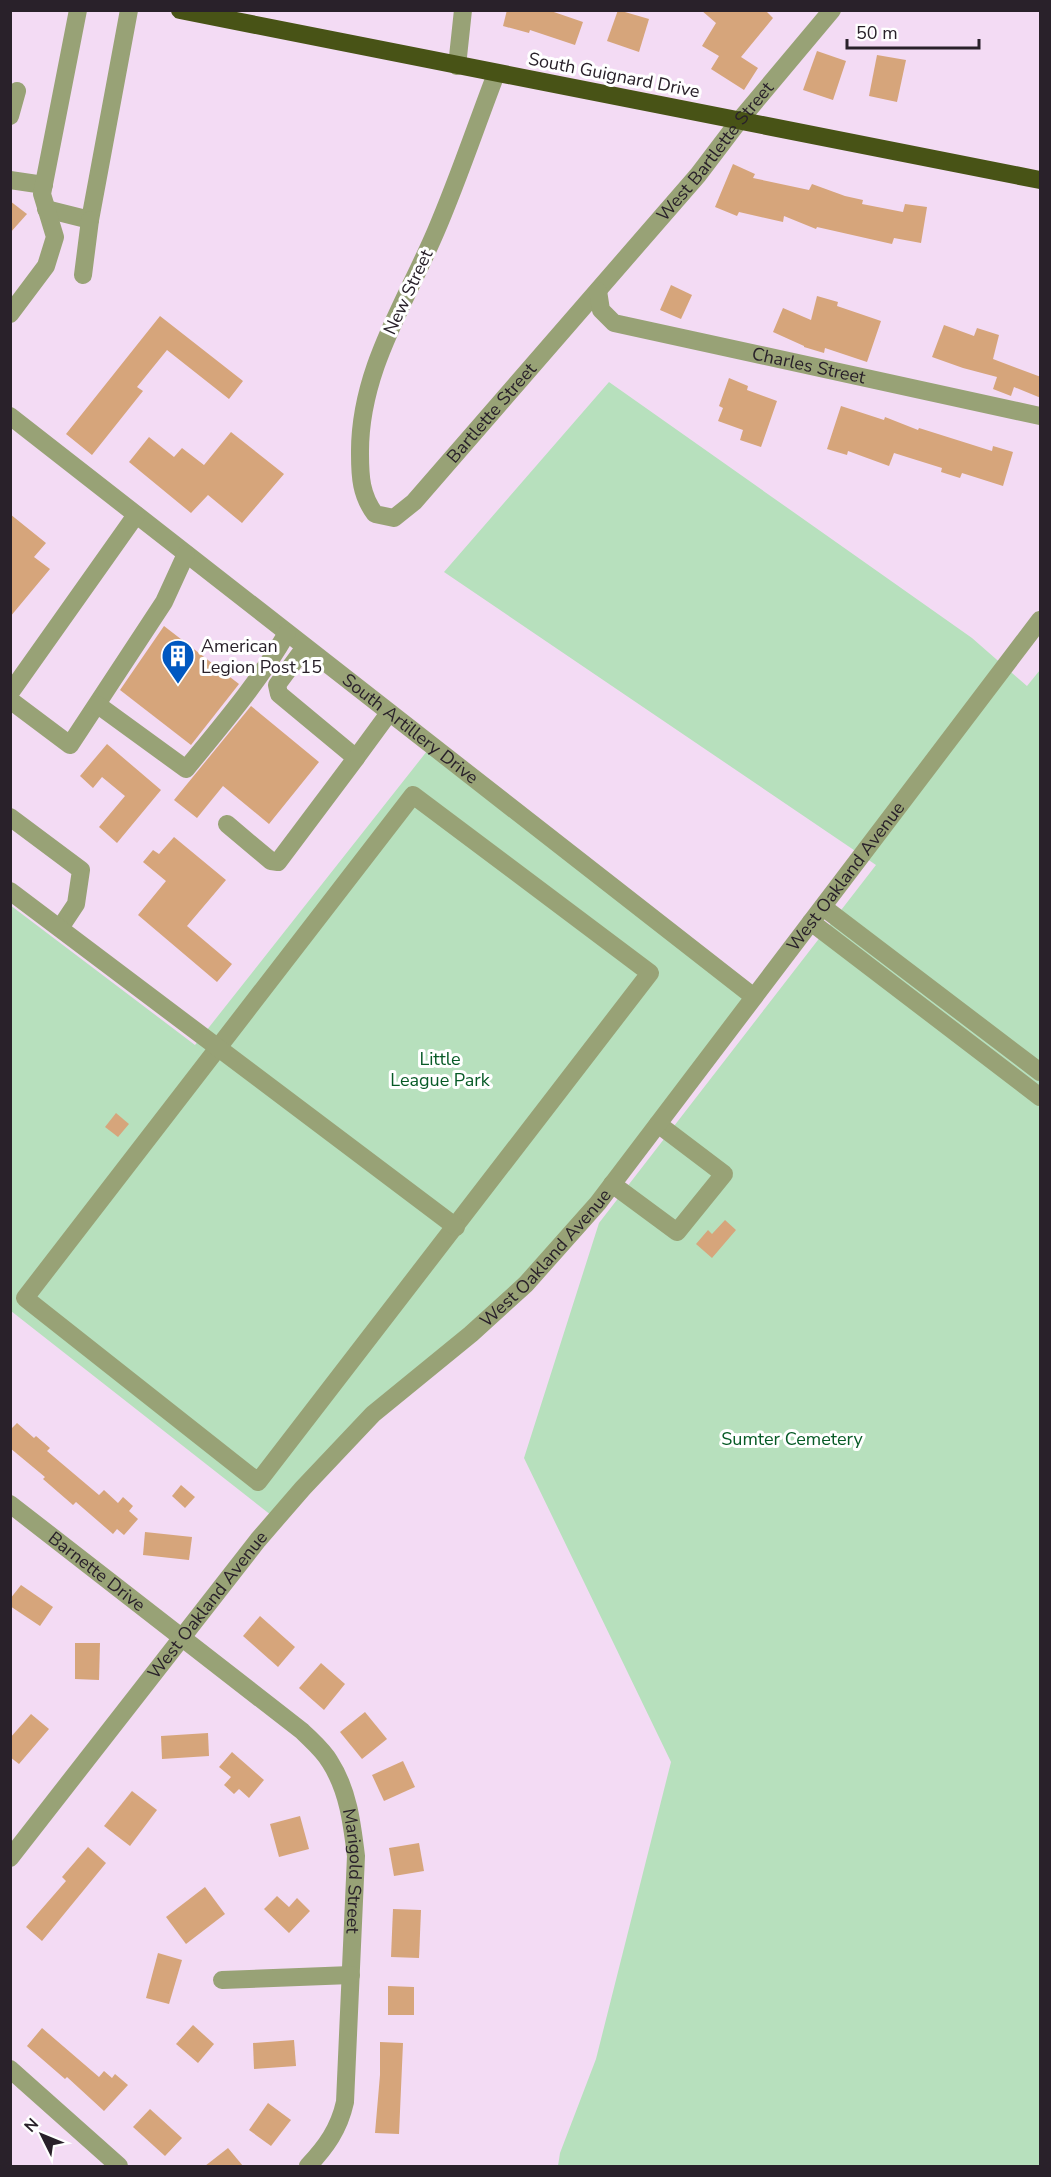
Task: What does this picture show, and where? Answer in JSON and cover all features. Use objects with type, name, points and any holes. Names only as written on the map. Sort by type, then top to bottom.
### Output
[{"type":"highway","name":"South Guignard Drive","points":[[180,10],[1041,180]]},
{"type":"street","points":[[10,314],[46,266],[55,237],[42,194],[78,10]]},
{"type":"street","points":[[83,276],[90,220],[129,10]]},
{"type":"street","points":[[457,66],[463,10]]},
{"type":"street","name":"West Bartlette Street","points":[[598,291],[698,175],[739,121],[832,10]]},
{"type":"street","name":"New Street","points":[[375,514],[366,501],[362,487],[360,438],[366,394],[375,364],[436,231],[496,74]]},
{"type":"street","points":[[10,116],[17,91]]},
{"type":"street","points":[[10,180],[44,185]]},
{"type":"street","points":[[46,209],[90,220]]},
{"type":"street","name":"Bartlette Street","points":[[375,514],[394,518],[414,502],[598,291]]},
{"type":"street","name":"Charles Street","points":[[598,291],[601,310],[614,323],[1041,416]]},
{"type":"street","name":"South Artillery Drive","points":[[10,416],[754,997]]},
{"type":"street","points":[[10,693],[136,515]]},
{"type":"street","points":[[10,700],[70,745],[164,602],[186,554]]},
{"type":"street","name":"West Oakland Avenue","points":[[10,1858],[258,1540],[330,1458],[373,1414],[471,1334],[526,1284],[554,1254],[612,1184],[1041,620]]},
{"type":"street","points":[[98,705],[186,769],[239,704],[288,633]]},
{"type":"street","points":[[305,647],[277,684],[279,694],[356,758]]},
{"type":"street","points":[[227,824],[271,861],[278,862],[389,713]]},
{"type":"street","points":[[413,795],[650,973],[456,1227],[258,1482],[25,1298],[413,795]]},
{"type":"street","points":[[10,816],[81,870],[76,904],[60,928]]},
{"type":"street","points":[[10,891],[456,1227]]},
{"type":"street","points":[[823,906],[1041,1072]]},
{"type":"street","points":[[811,922],[1041,1097]]},
{"type":"street","points":[[612,1184],[677,1233],[724,1174],[658,1124]]},
{"type":"street","name":"Barnette Drive","points":[[10,1504],[183,1637]]},
{"type":"street","name":"Marigold Street","points":[[183,1637],[302,1731],[330,1762],[348,1804],[356,1856],[342,2113],[329,2143],[308,2166]]},
{"type":"street","points":[[222,1980],[351,1975]]},
{"type":"street","points":[[10,2069],[119,2166]]},
{"type":"green space","name":"Sumter Cemetery","points":[[609,382],[972,638],[1027,686],[1040,670],[1040,2166],[558,2166],[560,2153],[596,2059],[671,1762],[524,1458],[599,1223],[876,865],[444,572]]},
{"type":"green space","name":"Little League Park","points":[[431,746],[754,997],[554,1254],[398,1392],[276,1519],[11,1311],[10,905],[195,1045]]},
{"type":"building","points":[[507,10],[548,10],[583,22],[575,45],[530,30],[529,33],[503,26]]},
{"type":"building","points":[[618,10],[649,19],[639,52],[607,41]]},
{"type":"building","points":[[701,10],[765,10],[773,18],[741,57],[758,68],[744,90],[711,69],[719,56],[702,46],[716,23]]},
{"type":"building","points":[[817,51],[846,61],[833,100],[803,90]]},
{"type":"building","points":[[877,55],[906,60],[897,102],[869,96]]},
{"type":"building","points":[[733,164],[755,174],[753,178],[809,190],[812,184],[863,200],[862,204],[903,212],[905,204],[927,207],[921,243],[894,238],[892,244],[817,227],[816,229],[784,216],[783,222],[739,212],[737,216],[715,207]]},
{"type":"building","points":[[10,201],[27,214],[10,233]]},
{"type":"building","points":[[671,285],[692,295],[681,319],[660,310]]},
{"type":"building","points":[[817,296],[838,302],[837,306],[881,321],[867,362],[825,348],[824,353],[804,347],[773,332],[783,308],[811,320]]},
{"type":"building","points":[[160,316],[243,381],[229,399],[167,350],[137,387],[143,391],[92,455],[66,434]]},
{"type":"building","points":[[944,325],[974,336],[977,328],[999,335],[993,359],[1041,377],[1041,398],[1014,387],[1011,396],[993,389],[997,377],[932,357]]},
{"type":"building","points":[[729,378],[748,386],[747,390],[777,401],[761,447],[740,440],[743,430],[718,421],[723,408],[719,406]]},
{"type":"building","points":[[841,406],[884,420],[885,417],[918,430],[919,428],[992,451],[993,446],[1013,452],[1003,486],[962,473],[960,478],[941,472],[942,468],[894,453],[889,466],[848,451],[847,455],[827,449]]},
{"type":"building","points":[[231,432],[284,474],[242,523],[208,495],[191,513],[129,462],[149,437],[174,457],[182,448],[204,465]]},
{"type":"building","points":[[10,514],[46,543],[34,557],[50,569],[10,617]]},
{"type":"building","name":"American Legion Post 15","points":[[164,626],[239,684],[191,745],[120,690]]},
{"type":"building","points":[[251,706],[319,762],[269,824],[223,786],[197,818],[174,800]]},
{"type":"building","points":[[107,744],[161,790],[117,843],[99,827],[125,796],[102,777],[93,788],[80,776]]},
{"type":"building","points":[[174,837],[226,880],[187,926],[232,964],[217,982],[138,915],[166,881],[143,862],[153,850],[159,854]]},
{"type":"building","points":[[116,1113],[129,1124],[118,1137],[105,1127]]},
{"type":"building","points":[[725,1220],[736,1230],[712,1258],[696,1244],[708,1230],[712,1234]]},
{"type":"building","points":[[17,1423],[50,1448],[47,1451],[99,1495],[104,1490],[118,1503],[123,1497],[133,1506],[129,1511],[138,1519],[124,1535],[117,1529],[113,1534],[76,1502],[73,1505],[43,1479],[45,1477],[10,1448],[10,1430]]},
{"type":"building","points":[[181,1485],[195,1497],[185,1508],[172,1496]]},
{"type":"building","points":[[145,1532],[192,1537],[189,1560],[143,1555]]},
{"type":"building","points":[[21,1585],[53,1607],[40,1626],[10,1606],[10,1599]]},
{"type":"building","points":[[260,1616],[295,1647],[278,1667],[243,1636]]},
{"type":"building","points":[[75,1643],[100,1643],[99,1680],[75,1679]]},
{"type":"building","points":[[321,1663],[345,1684],[324,1710],[299,1688]]},
{"type":"building","points":[[365,1712],[387,1739],[362,1759],[340,1732]]},
{"type":"building","points":[[31,1714],[49,1729],[19,1764],[10,1757],[10,1738]]},
{"type":"building","points":[[208,1733],[209,1756],[162,1759],[161,1736]]},
{"type":"building","points":[[232,1752],[264,1780],[249,1798],[239,1789],[234,1794],[224,1785],[231,1777],[219,1767]]},
{"type":"building","points":[[403,1761],[415,1787],[384,1801],[372,1775]]},
{"type":"building","points":[[132,1791],[157,1810],[130,1846],[104,1826]]},
{"type":"building","points":[[300,1816],[309,1849],[279,1857],[270,1824]]},
{"type":"building","points":[[419,1843],[424,1871],[394,1876],[389,1848]]},
{"type":"building","points":[[88,1847],[106,1863],[42,1941],[26,1927],[66,1881],[62,1877]]},
{"type":"building","points":[[205,1887],[225,1914],[186,1944],[166,1917]]},
{"type":"building","points":[[277,1896],[289,1907],[297,1898],[310,1911],[289,1933],[264,1909]]},
{"type":"building","points":[[393,1909],[421,1910],[419,1958],[391,1957]]},
{"type":"building","points":[[158,1953],[182,1960],[169,2004],[146,1998]]},
{"type":"building","points":[[388,1986],[414,1987],[414,2015],[388,2015]]},
{"type":"building","points":[[193,2025],[214,2044],[198,2063],[176,2044]]},
{"type":"building","points":[[42,2028],[99,2077],[104,2071],[112,2078],[115,2074],[128,2085],[104,2111],[67,2077],[65,2079],[27,2046]]},
{"type":"building","points":[[294,2040],[296,2066],[254,2069],[253,2043]]},
{"type":"building","points":[[380,2042],[403,2043],[399,2134],[375,2133],[380,2075]]},
{"type":"building","points":[[268,2103],[291,2120],[271,2146],[249,2130]]},
{"type":"building","points":[[150,2109],[182,2138],[165,2156],[133,2127]]},
{"type":"building","points":[[228,2148],[243,2166],[205,2166]]},
{"type":"place","name":"American Legion Post 15","points":[[178,685]]}]
